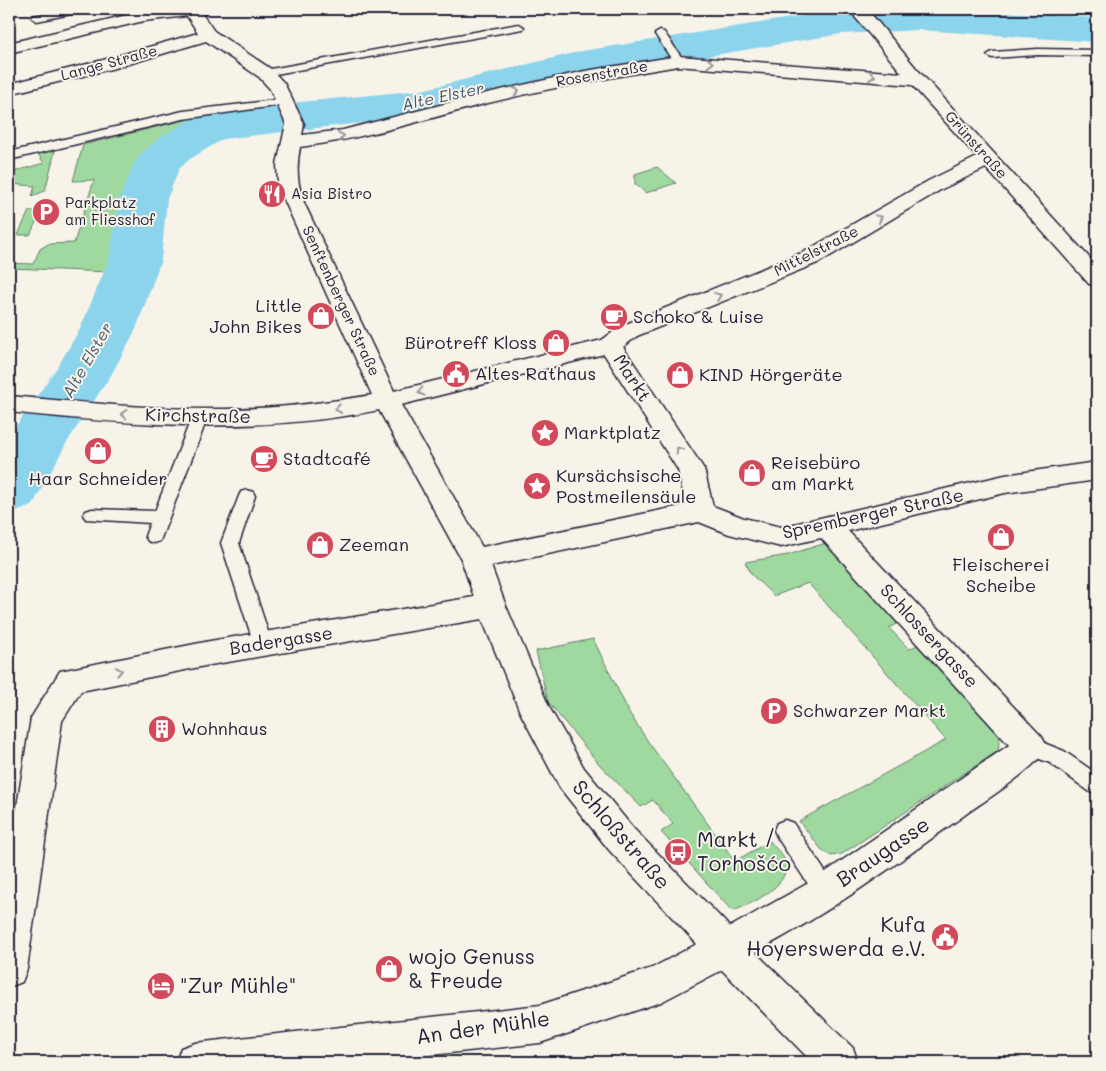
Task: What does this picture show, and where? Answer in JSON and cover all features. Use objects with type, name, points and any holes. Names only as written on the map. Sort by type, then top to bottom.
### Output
[{"type":"street","points":[[9,48],[142,12],[197,9],[208,35],[265,73],[278,87],[291,119]]},
{"type":"street","name":"Grünstraße","points":[[864,17],[917,80],[1097,279]]},
{"type":"street","name":"Lange Straße","points":[[9,89],[109,64],[208,35]]},
{"type":"street","name":"Rosenstraße","points":[[291,119],[344,136],[483,99],[585,76],[677,59],[917,80]]},
{"type":"street","name":"Senftenberger Straße","points":[[291,119],[287,164],[288,186],[386,400]]},
{"type":"street","name":"Mittelstraße","points":[[610,345],[629,331],[812,257],[935,185],[989,159]]},
{"type":"street","name":"Markt","points":[[386,400],[610,345],[691,469],[701,512]]},
{"type":"street","points":[[386,400],[475,559],[701,512]]},
{"type":"street","name":"Kirchstraße","points":[[9,404],[199,419],[295,414],[386,400]]},
{"type":"street","name":"Spremberger Straße","points":[[701,512],[739,527],[781,537],[1005,484],[1097,470]]},
{"type":"street","name":"Schlossergasse","points":[[827,526],[1031,747]]},
{"type":"street","name":"Schloßstraße","points":[[475,559],[492,606],[536,712],[572,778],[621,839],[839,1062]]},
{"type":"street","name":"Badergasse","points":[[9,968],[47,718],[71,680],[210,653],[492,606]]},
{"type":"street","name":"Braugasse","points":[[729,949],[826,892],[988,780],[1031,747]]},
{"type":"street","name":"An der Mühle","points":[[195,1062],[540,1024],[607,1003],[661,983],[729,949]]},
{"type":"lane","points":[[37,18],[81,9]]},
{"type":"lane","points":[[265,73],[519,27]]},
{"type":"lane","points":[[660,34],[677,59]]},
{"type":"lane","points":[[992,55],[1038,52],[1097,52]]},
{"type":"lane","points":[[9,156],[183,115],[291,119]]},
{"type":"lane","points":[[154,536],[199,419]]},
{"type":"lane","points":[[247,496],[230,543],[263,644]]},
{"type":"lane","points":[[92,515],[161,517]]},
{"type":"lane","points":[[1031,747],[1057,757],[1097,785]]},
{"type":"lane","points":[[785,830],[826,892]]},
{"type":"green space","points":[[193,118],[199,119],[206,126],[154,157],[143,171],[135,194],[124,260],[111,287],[104,286],[110,272],[9,268],[9,263],[33,264],[40,249],[48,244],[74,243],[94,180],[73,181],[83,145]]},
{"type":"green space","points":[[48,150],[55,151],[45,191],[32,196],[35,186],[9,184],[9,173],[44,163],[38,154]]},
{"type":"green space","points":[[657,167],[676,183],[646,193],[635,184],[635,174]]},
{"type":"green space","points":[[29,211],[41,211],[30,235],[18,235]]},
{"type":"green space","points":[[826,543],[900,622],[889,628],[909,649],[919,644],[992,719],[1000,736],[998,751],[842,854],[831,856],[821,849],[799,821],[946,740],[808,583],[774,596],[752,575],[745,562],[788,555]]},
{"type":"green space","points":[[593,639],[630,714],[735,861],[770,841],[784,858],[786,869],[783,877],[777,885],[759,899],[732,911],[661,832],[673,824],[653,800],[641,807],[599,764],[548,702],[536,651]]},
{"type":"waterway","name":"Alte Elster","points":[[9,490],[40,435],[82,375],[108,329],[135,260],[143,199],[158,164],[174,149],[207,129],[220,124],[422,103],[582,64],[841,22],[919,18],[1097,30]]},
{"type":"place","name":"Asia Bistro","points":[[272,194]]},
{"type":"place","name":"Parkplatz am Fliesshof","points":[[46,212]]},
{"type":"place","name":"Little John Bikes","points":[[321,316]]},
{"type":"place","name":"Schoko & Luise","points":[[614,317]]},
{"type":"place","name":"Bürotreff Kloss","points":[[556,343]]},
{"type":"place","name":"Altes Rathaus","points":[[456,374]]},
{"type":"place","name":"KIND Hörgeräte","points":[[680,375]]},
{"type":"place","name":"Marktplatz","points":[[545,433]]},
{"type":"place","name":"Haar Schneider","points":[[98,451]]},
{"type":"place","name":"Stadtcafé","points":[[264,459]]},
{"type":"place","name":"Reisebüro am Markt","points":[[752,473]]},
{"type":"place","name":"Kursächsische Postmeilensäule","points":[[537,486]]},
{"type":"place","name":"Fleischerei Scheibe","points":[[1001,537]]},
{"type":"place","name":"Zeeman","points":[[320,545]]},
{"type":"place","name":"Schwarzer Markt","points":[[774,711]]},
{"type":"place","name":"Wohnhaus","points":[[162,729]]},
{"type":"place","name":"Markt / Torhošćo","points":[[678,852]]},
{"type":"place","name":"Kufa Hoyerswerda e.V.","points":[[945,937]]},
{"type":"place","name":"wojo Genuss & Freude","points":[[389,969]]},
{"type":"place","name":"\"Zur Mühle\"","points":[[161,986]]}]
